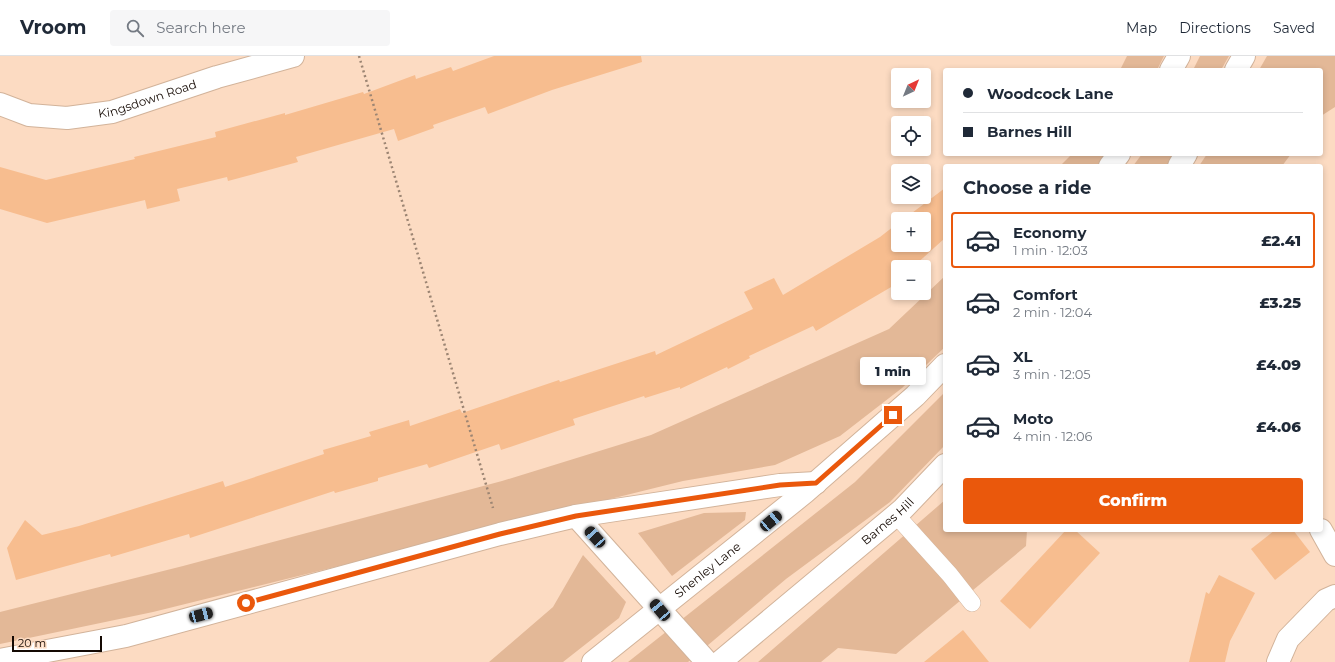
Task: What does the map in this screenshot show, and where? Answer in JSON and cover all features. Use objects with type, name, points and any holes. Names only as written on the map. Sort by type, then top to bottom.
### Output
[{"type":"street","name":"Kingsdown Road","points":[[0,104],[29,115],[66,118],[112,112],[217,77],[293,56]]},
{"type":"street","points":[[1172,68],[1179,56]]},
{"type":"street","points":[[1237,68],[1244,56]]},
{"type":"street","points":[[0,660],[126,636],[500,534],[576,516],[780,485],[816,483],[915,396],[943,367]]},
{"type":"street","name":"Barnes Hill","points":[[720,662],[828,574],[896,515],[943,467]]},
{"type":"street","name":"Shenley Lane","points":[[593,662],[749,540],[816,483]]},
{"type":"street","points":[[576,516],[707,662]]},
{"type":"street","points":[[1322,532],[1335,555]]},
{"type":"street","points":[[1278,662],[1288,639],[1326,600],[1335,596]]},
{"type":"lane","points":[[896,515],[972,602]]},
{"type":"path","points":[[359,56],[500,534]]},
{"type":"shaded area","points":[[1127,56],[1164,56],[1158,68],[1121,68]]},
{"type":"shaded area","points":[[1200,56],[1229,56],[1222,68],[1194,68]]},
{"type":"shaded area","points":[[1267,56],[1335,56],[1335,107],[1323,115],[1323,68],[1260,68]]},
{"type":"shaded area","points":[[1070,156],[1108,156],[1102,164],[1062,164]]},
{"type":"shaded area","points":[[1140,156],[1173,156],[1169,164],[1134,164]]},
{"type":"shaded area","points":[[1206,156],[1290,156],[1284,164],[1200,164]]},
{"type":"shaded area","points":[[943,278],[943,349],[902,388],[840,436],[775,465],[683,481],[153,612],[0,644],[0,612],[183,566],[502,481],[651,435],[889,329],[920,300],[931,300],[931,289]]},
{"type":"shaded area","points":[[943,394],[943,447],[890,502],[786,579],[688,662],[628,662],[855,482]]},
{"type":"shaded area","points":[[943,502],[943,532],[1027,532],[1026,546],[896,654],[838,648],[821,662],[758,662]]},
{"type":"shaded area","points":[[746,512],[745,520],[672,576],[638,533],[704,513]]},
{"type":"shaded area","points":[[583,555],[626,602],[619,618],[563,662],[489,662],[553,607]]},
{"type":"building","points":[[494,56],[641,56],[642,62],[552,90],[488,114],[485,107],[433,125],[434,128],[398,141],[394,129],[296,157],[298,162],[228,181],[227,177],[177,189],[180,201],[147,209],[145,200],[47,223],[0,209],[0,167],[46,180],[135,159],[134,157],[216,137],[215,132],[285,113],[285,115],[363,92],[364,94],[415,75],[416,79],[451,67],[453,71]]},
{"type":"building","points":[[943,190],[943,240],[931,251],[931,212],[913,212],[924,204],[931,204],[931,199]]},
{"type":"building","points":[[891,228],[891,252],[930,252],[921,260],[891,260],[891,287],[816,331],[813,326],[749,356],[750,358],[728,369],[727,367],[680,389],[680,387],[645,398],[644,396],[573,419],[575,425],[501,450],[499,444],[429,468],[427,464],[378,478],[378,481],[335,493],[334,491],[190,538],[189,534],[111,557],[110,554],[16,580],[7,548],[25,520],[42,535],[79,526],[223,481],[225,487],[324,454],[323,450],[371,436],[369,432],[409,420],[410,426],[460,409],[462,413],[559,380],[560,382],[655,351],[656,355],[753,309],[744,292],[774,278],[783,295],[880,237]]},
{"type":"building","points":[[1064,532],[1077,532],[1100,553],[1030,629],[1000,601]]},
{"type":"building","points":[[1272,532],[1295,532],[1310,552],[1275,580],[1251,549]]},
{"type":"building","points":[[1219,575],[1255,593],[1230,641],[1225,662],[1189,662],[1206,592],[1209,594]]},
{"type":"building","points":[[963,630],[989,662],[924,662]]},
{"type":"route","points":[[246,603],[500,534],[576,516],[780,485],[816,483],[893,415]]}]
